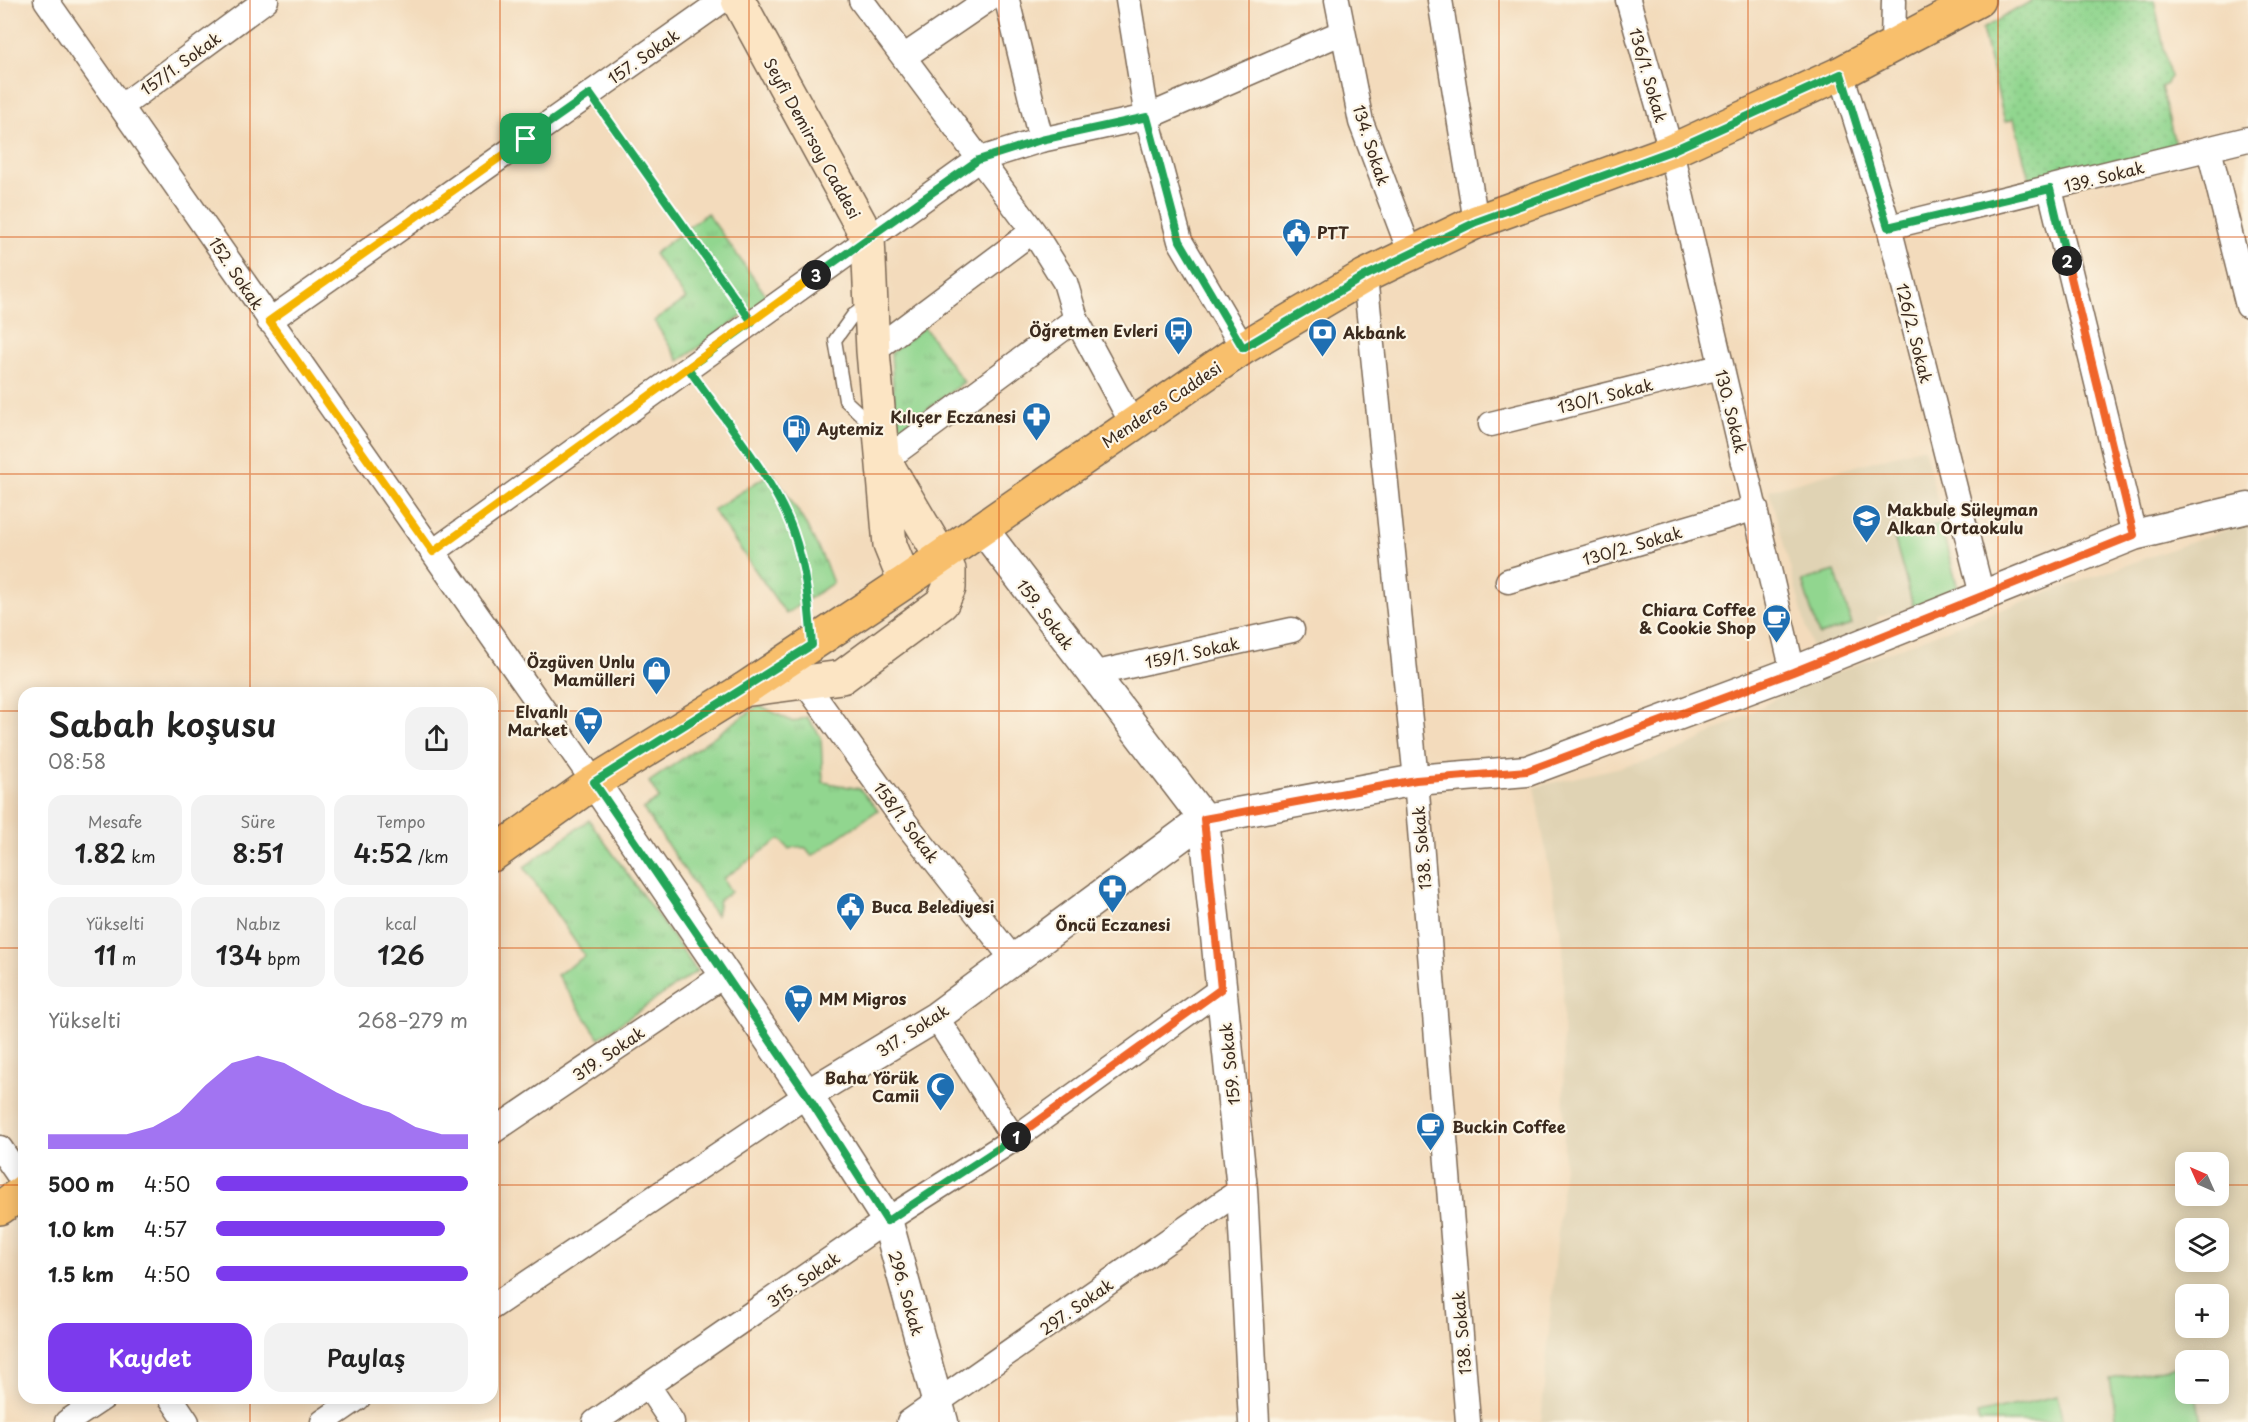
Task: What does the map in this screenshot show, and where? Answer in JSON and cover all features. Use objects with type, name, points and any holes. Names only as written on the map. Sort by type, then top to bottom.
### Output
[{"type":"main road","name":"Seyfi Demirsoy Caddesi","points":[[738,0],[868,238],[873,351],[890,545],[905,582]]},
{"type":"main road","name":"Menderes Caddesi","points":[[498,851],[594,782],[812,645],[1243,348],[1365,276],[1410,252],[1476,222],[1671,151],[1841,74],[1978,0]]},
{"type":"main road","name":"Seyfi Demirsoy Caddesi","points":[[743,690],[842,677],[942,603],[949,588],[949,570],[939,557],[882,447]]},
{"type":"main road","points":[[0,1208],[18,1195]]},
{"type":"street","name":"152. Sokak","points":[[46,0],[594,782]]},
{"type":"street","name":"157/1. Sokak","points":[[122,106],[266,0]]},
{"type":"street","name":"157. Sokak","points":[[269,321],[723,0]]},
{"type":"street","points":[[861,0],[905,56],[978,160],[1033,231],[1065,282],[1077,319],[1132,423]]},
{"type":"street","points":[[905,56],[987,0]]},
{"type":"street","points":[[1007,0],[1041,140]]},
{"type":"street","points":[[1128,0],[1147,117],[1180,241],[1243,348]]},
{"type":"street","name":"134. Sokak","points":[[1337,0],[1361,122],[1410,252]]},
{"type":"street","points":[[1440,0],[1476,222]]},
{"type":"street","name":"136/1. Sokak","points":[[1628,0],[1671,151]]},
{"type":"street","points":[[1893,44],[1894,0]]},
{"type":"street","points":[[433,552],[978,160],[1041,140],[1147,117],[1343,32]]},
{"type":"street","name":"126/2. Sokak","points":[[1841,74],[1888,227],[1982,595]]},
{"type":"street","name":"139. Sokak","points":[[1888,227],[2248,139]]},
{"type":"street","points":[[2209,149],[2248,306]]},
{"type":"street","name":"130. Sokak","points":[[1671,151],[1793,672]]},
{"type":"street","points":[[2050,189],[2134,535]]},
{"type":"street","points":[[873,351],[1033,231]]},
{"type":"street","name":"138. Sokak","points":[[1365,276],[1416,780],[1468,1422]]},
{"type":"street","points":[[882,447],[1077,319]]},
{"type":"street","name":"130/1. Sokak","points":[[1491,424],[1720,367]]},
{"type":"street","name":"130/2. Sokak","points":[[1508,581],[1756,508]]},
{"type":"street","points":[[1204,819],[1416,780],[1527,771],[1793,672],[2134,535],[2248,508]]},
{"type":"street","name":"159. Sokak","points":[[981,528],[1204,819],[1242,1189],[1254,1422]]},
{"type":"street","name":"159/1. Sokak","points":[[1092,674],[1292,630]]},
{"type":"street","name":"158/1. Sokak","points":[[805,683],[904,821],[1012,958]]},
{"type":"street","name":"296. Sokak","points":[[594,782],[723,975],[807,1095],[887,1221],[941,1412]]},
{"type":"street","name":"317. Sokak","points":[[498,1303],[807,1095],[936,1017],[1012,958],[1204,819]]},
{"type":"street","name":"319. Sokak","points":[[498,1128],[723,975]]},
{"type":"street","name":"315. Sokak","points":[[595,1422],[887,1221],[1014,1139],[1221,989]]},
{"type":"street","points":[[936,1017],[1014,1139]]},
{"type":"street","points":[[0,1148],[18,1174]]},
{"type":"street","name":"297. Sokak","points":[[909,1422],[941,1412],[1242,1189]]},
{"type":"street","points":[[648,1386],[672,1422]]},
{"type":"street","points":[[68,1422],[94,1404]]},
{"type":"street","points":[[175,1404],[187,1422]]},
{"type":"street","points":[[323,1422],[349,1404]]},
{"type":"lane","points":[[872,301],[853,315],[835,340],[845,400],[882,447]]},
{"type":"path","points":[[590,94],[752,322]]},
{"type":"path","points":[[688,368],[761,472],[792,530],[807,585],[812,645]]},
{"type":"shaded area","name":"Makbule Süleyman Alkan Ortaokulu","points":[[1924,447],[1962,596],[1904,620],[1901,612],[1877,617],[1880,629],[1814,656],[1769,490]]},
{"type":"shaded area","points":[[2248,522],[2248,1422],[1541,1422],[1564,1164],[1563,944],[1534,787],[1643,762],[1684,748],[1794,689],[1974,619]]},
{"type":"green space","points":[[2033,0],[2154,0],[2170,77],[2167,84],[2161,87],[2177,152],[2031,187],[2014,119],[2005,122],[1982,29]]},
{"type":"green space","points":[[707,213],[768,298],[679,361],[654,321],[686,299],[654,254]]},
{"type":"green space","points":[[924,327],[964,382],[896,432],[891,353]]},
{"type":"green space","points":[[772,472],[806,525],[833,583],[786,614],[713,510]]},
{"type":"green space","points":[[1940,524],[1960,596],[1914,609],[1894,537]]},
{"type":"green space","points":[[1835,571],[1852,625],[1819,635],[1802,581]]},
{"type":"green space","points":[[759,705],[793,722],[807,717],[821,737],[823,782],[860,789],[878,810],[812,856],[806,848],[789,849],[780,839],[723,879],[731,892],[719,900],[716,916],[643,809],[659,798],[649,782]]},
{"type":"green space","points":[[589,820],[697,971],[599,1038],[557,975],[585,956],[524,867]]},
{"type":"green space","points":[[2175,1367],[2175,1404],[2198,1404],[2201,1422],[2117,1422],[2110,1379]]},
{"type":"green space","points":[[2057,1396],[2063,1422],[1979,1422],[1977,1414]]},
{"type":"place","name":"PTT","points":[[1296,258]]},
{"type":"place","name":"Öğretmen Evleri","points":[[1179,356]]},
{"type":"place","name":"Akbank","points":[[1322,358]]},
{"type":"place","name":"Kılıçer Eczanesi","points":[[1037,442]]},
{"type":"place","name":"Aytemiz","points":[[796,454]]},
{"type":"place","name":"Makbule Süleyman Alkan Ortaokulu","points":[[1866,544]]},
{"type":"place","name":"Chiara Coffee & Cookie Shop","points":[[1777,644]]},
{"type":"place","name":"Özgüven Unlu Mamülleri","points":[[656,696]]},
{"type":"place","name":"Elvanlı Market","points":[[589,746]]},
{"type":"place","name":"Öncü Eczanesi","points":[[1113,914]]},
{"type":"place","name":"Buca Belediyesi","points":[[850,932]]},
{"type":"place","name":"MM Migros","points":[[798,1024]]},
{"type":"place","name":"Baha Yörük Camii","points":[[940,1112]]},
{"type":"place","name":"Buckin Coffee","points":[[1431,1152]]},
{"type":"route","points":[[526,139],[269,321],[433,552],[688,368],[868,238],[978,160],[1041,140],[1147,117],[1180,241],[1243,348],[1410,252],[1476,222],[1671,151],[1841,74],[1888,227],[2050,189],[2134,535],[1793,672],[1527,771],[1416,780],[1204,819],[1221,989],[1014,1139],[887,1221],[807,1095],[723,975],[594,782],[812,645],[807,585],[792,530],[761,472],[688,368],[752,322],[590,94],[526,139]]}]
